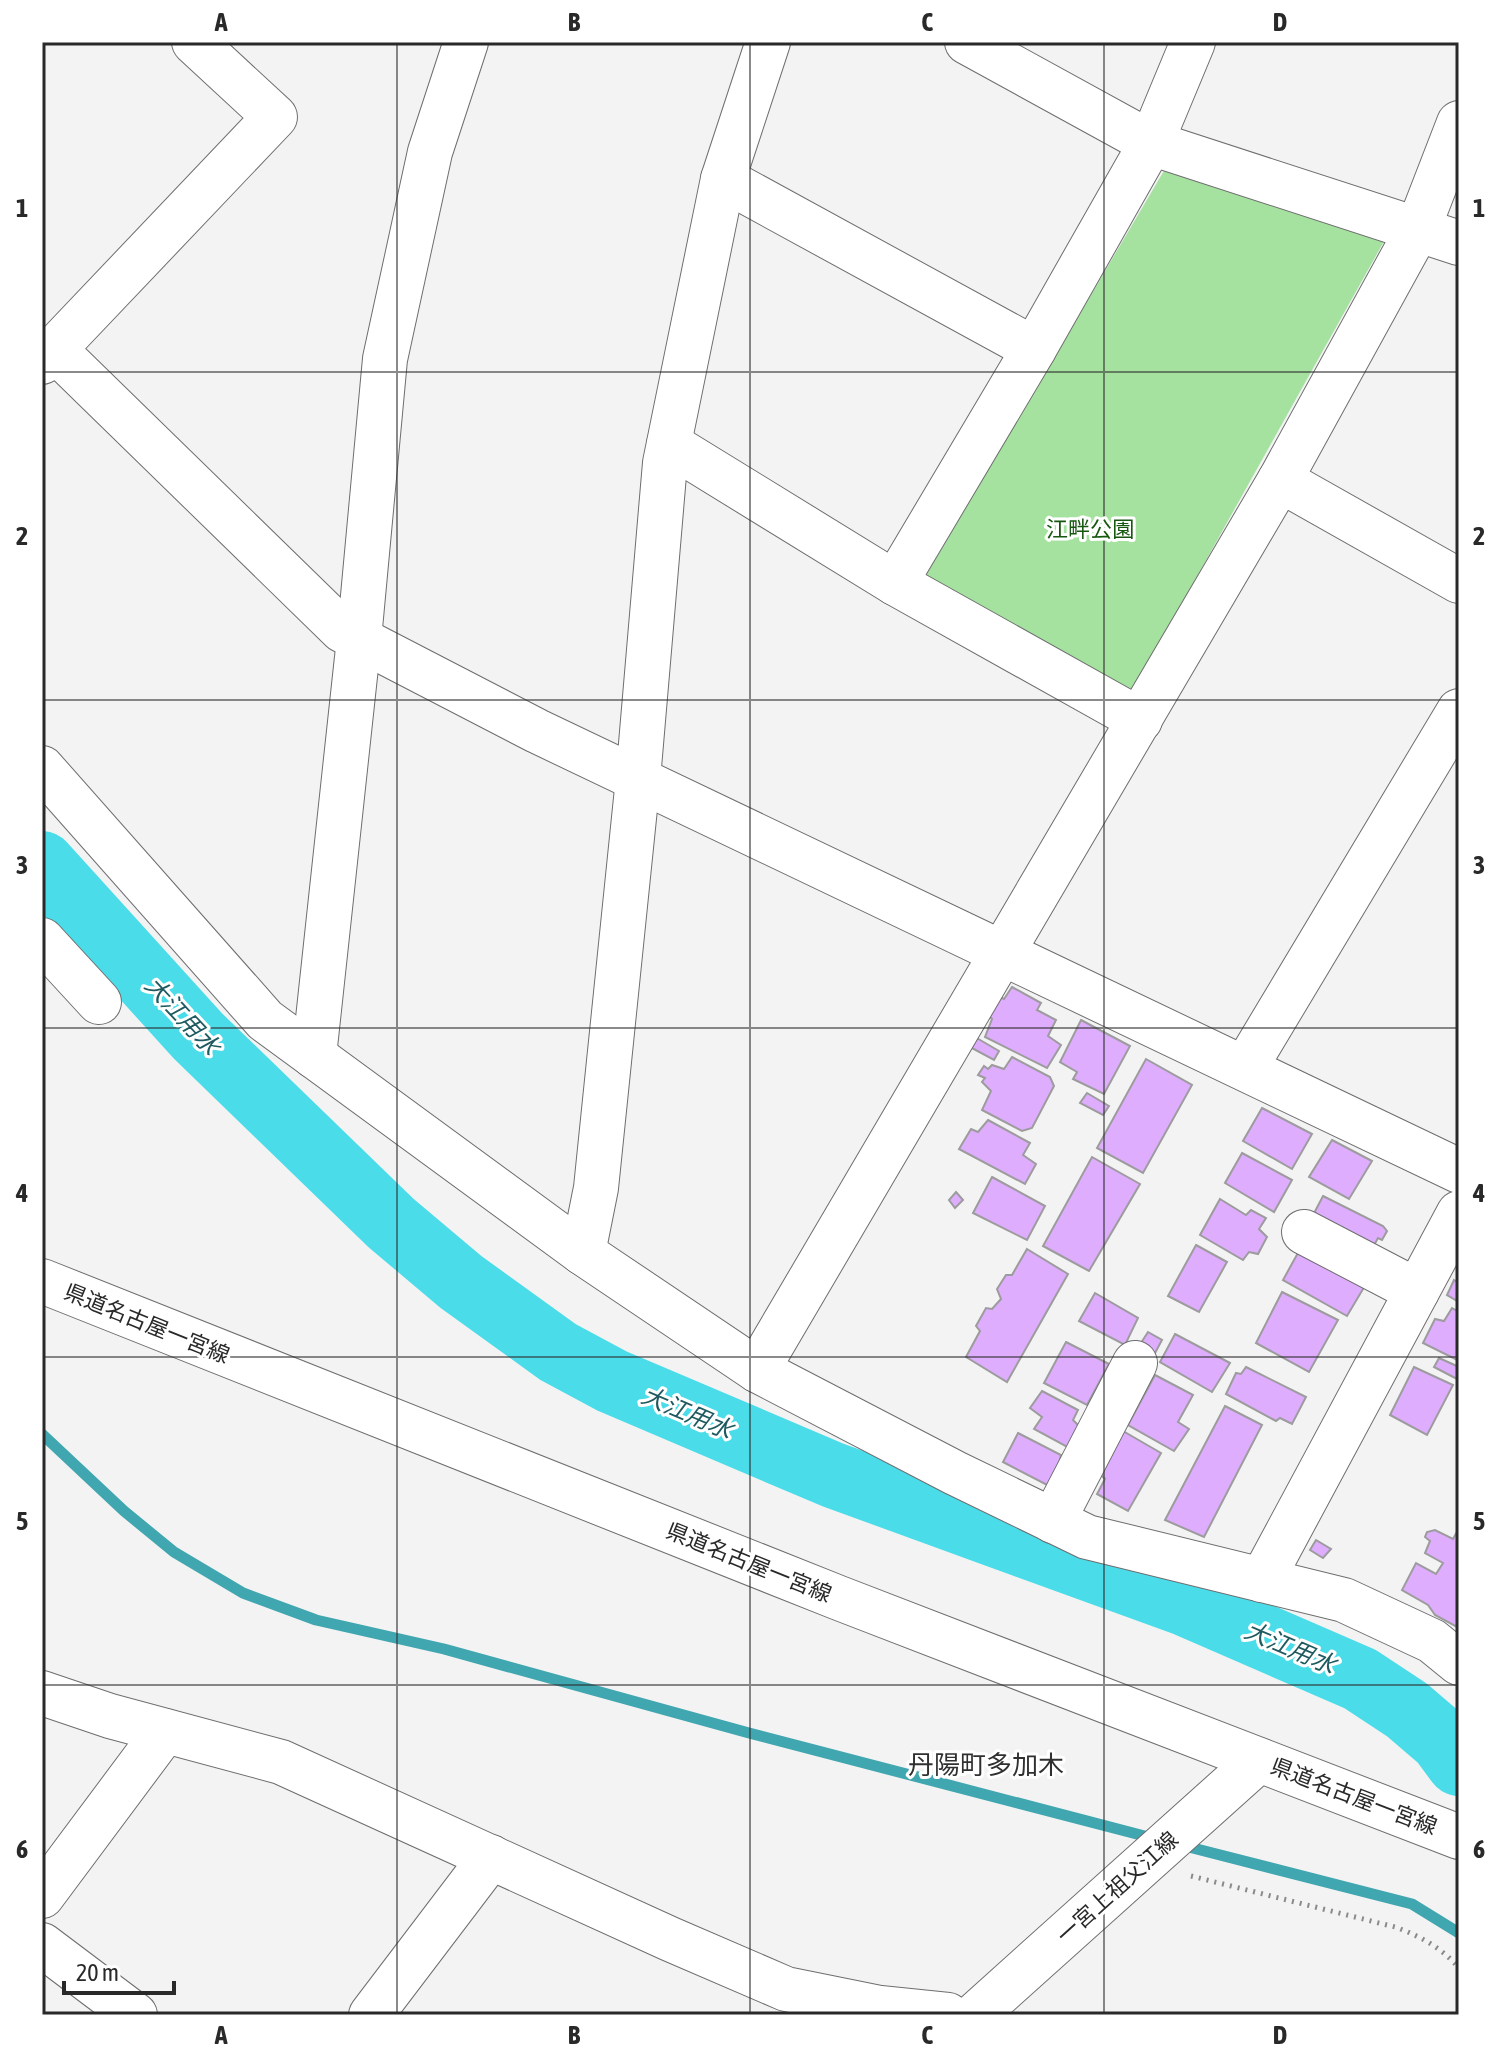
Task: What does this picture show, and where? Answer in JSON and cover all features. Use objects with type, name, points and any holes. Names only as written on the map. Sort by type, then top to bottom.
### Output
[{"type":"street","points":[[194,42],[275,117],[48,355],[342,630],[537,731],[1459,1171]]},
{"type":"street","points":[[314,1056],[359,639],[385,359],[430,152],[466,42]]},
{"type":"street","points":[[967,42],[1013,55],[1151,143],[1459,243]]},
{"type":"street","points":[[895,583],[1034,349],[1151,143],[1193,42]]},
{"type":"street","points":[[583,1253],[596,1188],[638,779],[665,463],[723,179],[757,45]]},
{"type":"street","points":[[757,1370],[1280,480],[1418,229],[1459,123]]},
{"type":"street","points":[[723,179],[1034,349]]},
{"type":"street","points":[[669,444],[895,583],[1140,720]]},
{"type":"street","points":[[1280,480],[1459,581]]},
{"type":"street","points":[[1245,1068],[1459,711]]},
{"type":"street","points":[[42,768],[265,1020],[583,1253],[757,1370],[955,1473],[1087,1537],[1344,1600],[1432,1641],[1459,1663]]},
{"type":"street","points":[[42,940],[99,1002]]},
{"type":"street","points":[[1262,1580],[1459,1213]]},
{"type":"street","points":[[1304,1232],[1417,1291]]},
{"type":"street","name":"県道名古屋一宮線","points":[[42,1281],[809,1586],[1459,1837]]},
{"type":"street","points":[[1053,1521],[1135,1363]]},
{"type":"street","points":[[42,1693],[110,1716],[281,1762],[786,1989],[880,2008],[948,2015]]},
{"type":"street","points":[[42,1896],[165,1731]]},
{"type":"street","name":"一宮上祖父江線","points":[[975,2015],[1259,1760]]},
{"type":"street","points":[[371,2015],[491,1857]]},
{"type":"street","points":[[42,1945],[135,2015]]},
{"type":"path","points":[[1147,1861],[1395,1927],[1435,1946],[1459,1968]]},
{"type":"green space","name":"江畔公園","points":[[1165,169],[1387,236],[1133,691],[925,577]]},
{"type":"building","points":[[1012,987],[1041,1003],[1037,1010],[1056,1020],[1048,1036],[1061,1045],[1047,1068],[985,1037],[992,1019],[988,1015],[1000,997],[1004,999]]},
{"type":"building","points":[[1081,1020],[1130,1046],[1104,1094],[1073,1079],[1077,1072],[1060,1062]]},
{"type":"building","points":[[975,1037],[999,1051],[994,1060],[970,1047]]},
{"type":"building","points":[[1012,1057],[1050,1077],[1054,1086],[1032,1128],[1022,1131],[982,1110],[991,1091],[982,1082],[985,1078],[978,1075],[984,1066],[1004,1069]]},
{"type":"building","points":[[1146,1059],[1192,1085],[1143,1173],[1097,1148]]},
{"type":"building","points":[[1087,1093],[1109,1106],[1103,1115],[1080,1103]]},
{"type":"building","points":[[1262,1108],[1312,1134],[1292,1169],[1243,1141]]},
{"type":"building","points":[[988,1120],[1030,1143],[1023,1155],[1036,1164],[1025,1184],[959,1149],[971,1129],[978,1132]]},
{"type":"building","points":[[1332,1140],[1372,1161],[1349,1199],[1309,1177]]},
{"type":"building","points":[[1242,1153],[1292,1180],[1274,1212],[1225,1183]]},
{"type":"building","points":[[1092,1157],[1140,1184],[1089,1271],[1043,1246]]},
{"type":"building","points":[[992,1177],[1045,1206],[1027,1240],[973,1213]]},
{"type":"building","points":[[956,1192],[963,1200],[955,1208],[949,1200]]},
{"type":"building","points":[[1323,1196],[1383,1226],[1387,1231],[1382,1240],[1378,1238],[1372,1249],[1311,1219]]},
{"type":"building","points":[[1220,1199],[1246,1215],[1251,1210],[1266,1218],[1259,1229],[1267,1237],[1258,1254],[1249,1252],[1243,1260],[1200,1235]]},
{"type":"building","points":[[1196,1245],[1227,1262],[1199,1312],[1168,1296]]},
{"type":"building","points":[[1027,1249],[1068,1274],[1007,1382],[966,1357],[980,1331],[976,1326],[986,1308],[992,1309],[1001,1299],[997,1289],[1006,1275],[1012,1275]]},
{"type":"building","points":[[1299,1251],[1366,1284],[1347,1316],[1283,1280]]},
{"type":"building","points":[[1454,1280],[1459,1283],[1459,1302],[1447,1295]]},
{"type":"building","points":[[1282,1292],[1338,1320],[1309,1372],[1256,1343]]},
{"type":"building","points":[[1095,1293],[1138,1318],[1125,1345],[1079,1321]]},
{"type":"building","points":[[1452,1308],[1459,1312],[1459,1361],[1423,1343],[1435,1319],[1444,1321]]},
{"type":"building","points":[[1148,1332],[1162,1340],[1153,1357],[1137,1349]]},
{"type":"building","points":[[1175,1334],[1230,1363],[1212,1392],[1160,1362]]},
{"type":"building","points":[[1066,1342],[1109,1364],[1087,1405],[1044,1383]]},
{"type":"building","points":[[1439,1358],[1459,1367],[1459,1380],[1434,1367]]},
{"type":"building","points":[[1246,1367],[1306,1397],[1292,1424],[1280,1418],[1276,1421],[1226,1394],[1236,1373],[1241,1374]]},
{"type":"building","points":[[1414,1367],[1453,1385],[1427,1435],[1390,1415]]},
{"type":"building","points":[[1155,1375],[1193,1395],[1178,1422],[1189,1429],[1174,1451],[1128,1425]]},
{"type":"building","points":[[1042,1391],[1078,1410],[1073,1420],[1082,1429],[1071,1449],[1034,1429],[1042,1417],[1030,1408]]},
{"type":"building","points":[[1225,1406],[1262,1425],[1204,1537],[1165,1520]]},
{"type":"building","points":[[1123,1431],[1161,1453],[1128,1511],[1097,1494],[1105,1479],[1100,1474]]},
{"type":"building","points":[[1018,1433],[1061,1455],[1053,1488],[1003,1462]]},
{"type":"building","points":[[1459,1528],[1459,1628],[1435,1615],[1428,1605],[1402,1590],[1416,1563],[1436,1574],[1443,1563],[1425,1553],[1430,1541],[1425,1537],[1427,1532],[1435,1530],[1453,1539]]},
{"type":"building","points":[[1316,1540],[1331,1549],[1323,1558],[1310,1550]]},
{"type":"waterway","name":"大江用水","points":[[42,864],[198,1036],[391,1223],[461,1282],[558,1352],[612,1381],[833,1475],[1185,1603],[1360,1679],[1407,1710],[1442,1740],[1459,1763]]},
{"type":"waterway","points":[[42,1434],[124,1511],[174,1552],[243,1593],[316,1620],[444,1649],[749,1733],[1156,1839]]},
{"type":"waterway","points":[[1181,1845],[1412,1904],[1459,1933]]},
{"type":"district","name":"丹陽町多加木","points":[[986,1765]]}]
